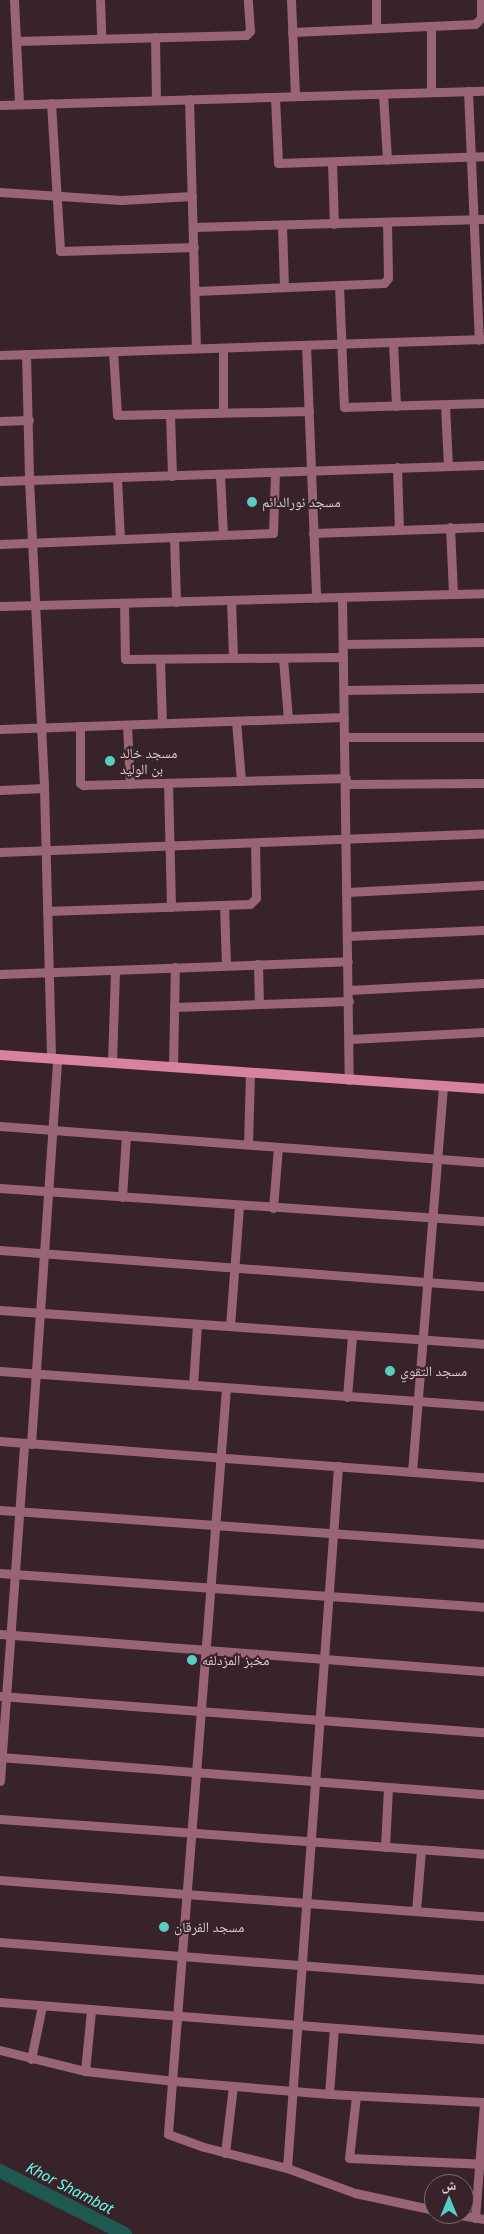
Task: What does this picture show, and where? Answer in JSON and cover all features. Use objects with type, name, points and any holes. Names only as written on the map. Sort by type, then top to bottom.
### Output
[{"type":"street","points":[[14,0],[19,104]]},
{"type":"street","points":[[100,0],[102,38]]},
{"type":"street","points":[[16,41],[248,34],[248,0]]},
{"type":"street","points":[[291,0],[295,96]]},
{"type":"street","points":[[376,0],[376,28]]},
{"type":"street","points":[[292,32],[431,27],[479,22],[481,0]]},
{"type":"street","points":[[431,27],[431,92]]},
{"type":"street","points":[[154,37],[156,100]]},
{"type":"street","points":[[0,354],[482,340],[480,279],[473,220],[468,91]]},
{"type":"street","points":[[0,105],[484,91]]},
{"type":"street","points":[[383,94],[387,160]]},
{"type":"street","points":[[275,97],[277,162],[332,162],[484,156]]},
{"type":"street","points":[[189,99],[196,291],[196,348]]},
{"type":"street","points":[[51,104],[58,247],[61,252],[194,247]]},
{"type":"street","points":[[332,162],[334,224]]},
{"type":"street","points":[[0,192],[56,193],[121,200],[192,196]]},
{"type":"street","points":[[194,227],[484,219]]},
{"type":"street","points":[[196,291],[284,288],[387,281],[387,222]]},
{"type":"street","points":[[282,226],[284,288]]},
{"type":"street","points":[[340,285],[344,407],[484,403]]},
{"type":"street","points":[[393,342],[396,406]]},
{"type":"street","points":[[306,345],[316,598]]},
{"type":"street","points":[[223,348],[223,412]]},
{"type":"street","points":[[113,351],[115,414],[170,415],[309,411]]},
{"type":"street","points":[[0,1781],[3,1696],[11,1635],[20,1511],[36,1374],[54,1130],[54,1059],[48,972],[44,788],[29,479],[26,354]]},
{"type":"street","points":[[445,405],[448,466]]},
{"type":"street","points":[[170,415],[172,476]]},
{"type":"street","points":[[0,421],[29,420]]},
{"type":"street","points":[[0,481],[484,465]]},
{"type":"street","points":[[397,467],[399,529]]},
{"type":"street","points":[[0,544],[275,532],[275,472]]},
{"type":"street","points":[[220,474],[223,535]]},
{"type":"street","points":[[117,478],[120,539]]},
{"type":"street","points":[[313,533],[484,526]]},
{"type":"street","points":[[450,527],[453,594]]},
{"type":"street","points":[[174,537],[176,602]]},
{"type":"street","points":[[0,606],[484,593]]},
{"type":"street","points":[[342,597],[350,1080]]},
{"type":"street","points":[[231,600],[233,658]]},
{"type":"street","points":[[124,603],[124,659],[343,657]]},
{"type":"street","points":[[343,644],[484,642]]},
{"type":"street","points":[[283,658],[288,719]]},
{"type":"street","points":[[160,660],[162,723]]},
{"type":"street","points":[[344,690],[484,688]]},
{"type":"street","points":[[0,729],[344,717]]},
{"type":"street","points":[[236,721],[240,781]]},
{"type":"street","points":[[127,725],[130,784]]},
{"type":"street","points":[[80,726],[80,784],[240,781],[484,783]]},
{"type":"street","points":[[345,737],[484,737]]},
{"type":"street","points":[[168,783],[171,907]]},
{"type":"street","points":[[0,790],[44,788]]},
{"type":"street","points":[[0,852],[170,844],[347,840],[484,833]]},
{"type":"street","points":[[47,911],[224,905],[255,900],[255,843]]},
{"type":"street","points":[[347,892],[484,885]]},
{"type":"street","points":[[224,905],[226,965]]},
{"type":"street","points":[[348,936],[484,930]]},
{"type":"street","points":[[0,974],[348,961]]},
{"type":"street","points":[[258,964],[259,1004]]},
{"type":"street","points":[[173,1067],[175,967]]},
{"type":"street","points":[[112,1062],[115,970]]},
{"type":"street","points":[[349,990],[484,983]]},
{"type":"street","points":[[174,1007],[349,1001]]},
{"type":"street","points":[[350,1039],[484,1032]]},
{"type":"street","points":[[0,1054],[484,1089]]},
{"type":"street","points":[[248,1144],[250,1072]]},
{"type":"street","points":[[412,1472],[425,1281],[433,1218],[443,1087]]},
{"type":"street","points":[[0,1126],[484,1162]]},
{"type":"street","points":[[122,1197],[126,1135]]},
{"type":"street","points":[[273,1208],[278,1147]]},
{"type":"street","points":[[0,1188],[484,1221]]},
{"type":"street","points":[[230,1326],[239,1205]]},
{"type":"street","points":[[0,1250],[484,1286]]},
{"type":"street","points":[[0,1310],[484,1344]]},
{"type":"street","points":[[193,1385],[197,1324]]},
{"type":"street","points":[[348,1397],[352,1336]]},
{"type":"street","points":[[0,1371],[484,1406]]},
{"type":"street","points":[[226,1388],[169,2135],[225,2153],[287,2168],[355,2193],[424,2208]]},
{"type":"street","points":[[0,1441],[484,1478]]},
{"type":"street","points":[[287,2168],[338,1466]]},
{"type":"street","points":[[0,1510],[484,1544]]},
{"type":"street","points":[[0,1573],[211,1587],[329,1598],[484,1607]]},
{"type":"street","points":[[0,1634],[207,1648],[484,1671]]},
{"type":"street","points":[[3,1696],[484,1732]]},
{"type":"street","points":[[1,1757],[484,1794]]},
{"type":"street","points":[[385,1846],[388,1787]]},
{"type":"street","points":[[0,1819],[484,1854]]},
{"type":"street","points":[[416,1911],[421,1850]]},
{"type":"street","points":[[0,1880],[484,1916]]},
{"type":"street","points":[[0,1942],[484,1979]]},
{"type":"street","points":[[0,2002],[484,2039]]},
{"type":"street","points":[[31,2059],[42,2006]]},
{"type":"street","points":[[85,2071],[91,2010]]},
{"type":"street","points":[[329,2094],[334,2028]]},
{"type":"street","points":[[0,2050],[85,2071],[174,2081],[292,2092],[484,2103],[480,2219]]},
{"type":"street","points":[[225,2153],[233,2086]]},
{"type":"street","points":[[356,2096],[349,2158],[482,2164]]},
{"type":"waterway","name":"Khor Shambat","points":[[0,2171],[125,2234]]},
{"type":"place","name":"مسجد نورالدائم","points":[[252,502]]},
{"type":"place","name":"مسجد خالد بن الوليد","points":[[110,761]]},
{"type":"place","name":"مسجد التقوي","points":[[390,1371]]},
{"type":"place","name":"مخبز المزدلفه","points":[[192,1660]]},
{"type":"place","name":"مسجد الفرقان","points":[[164,1927]]}]
